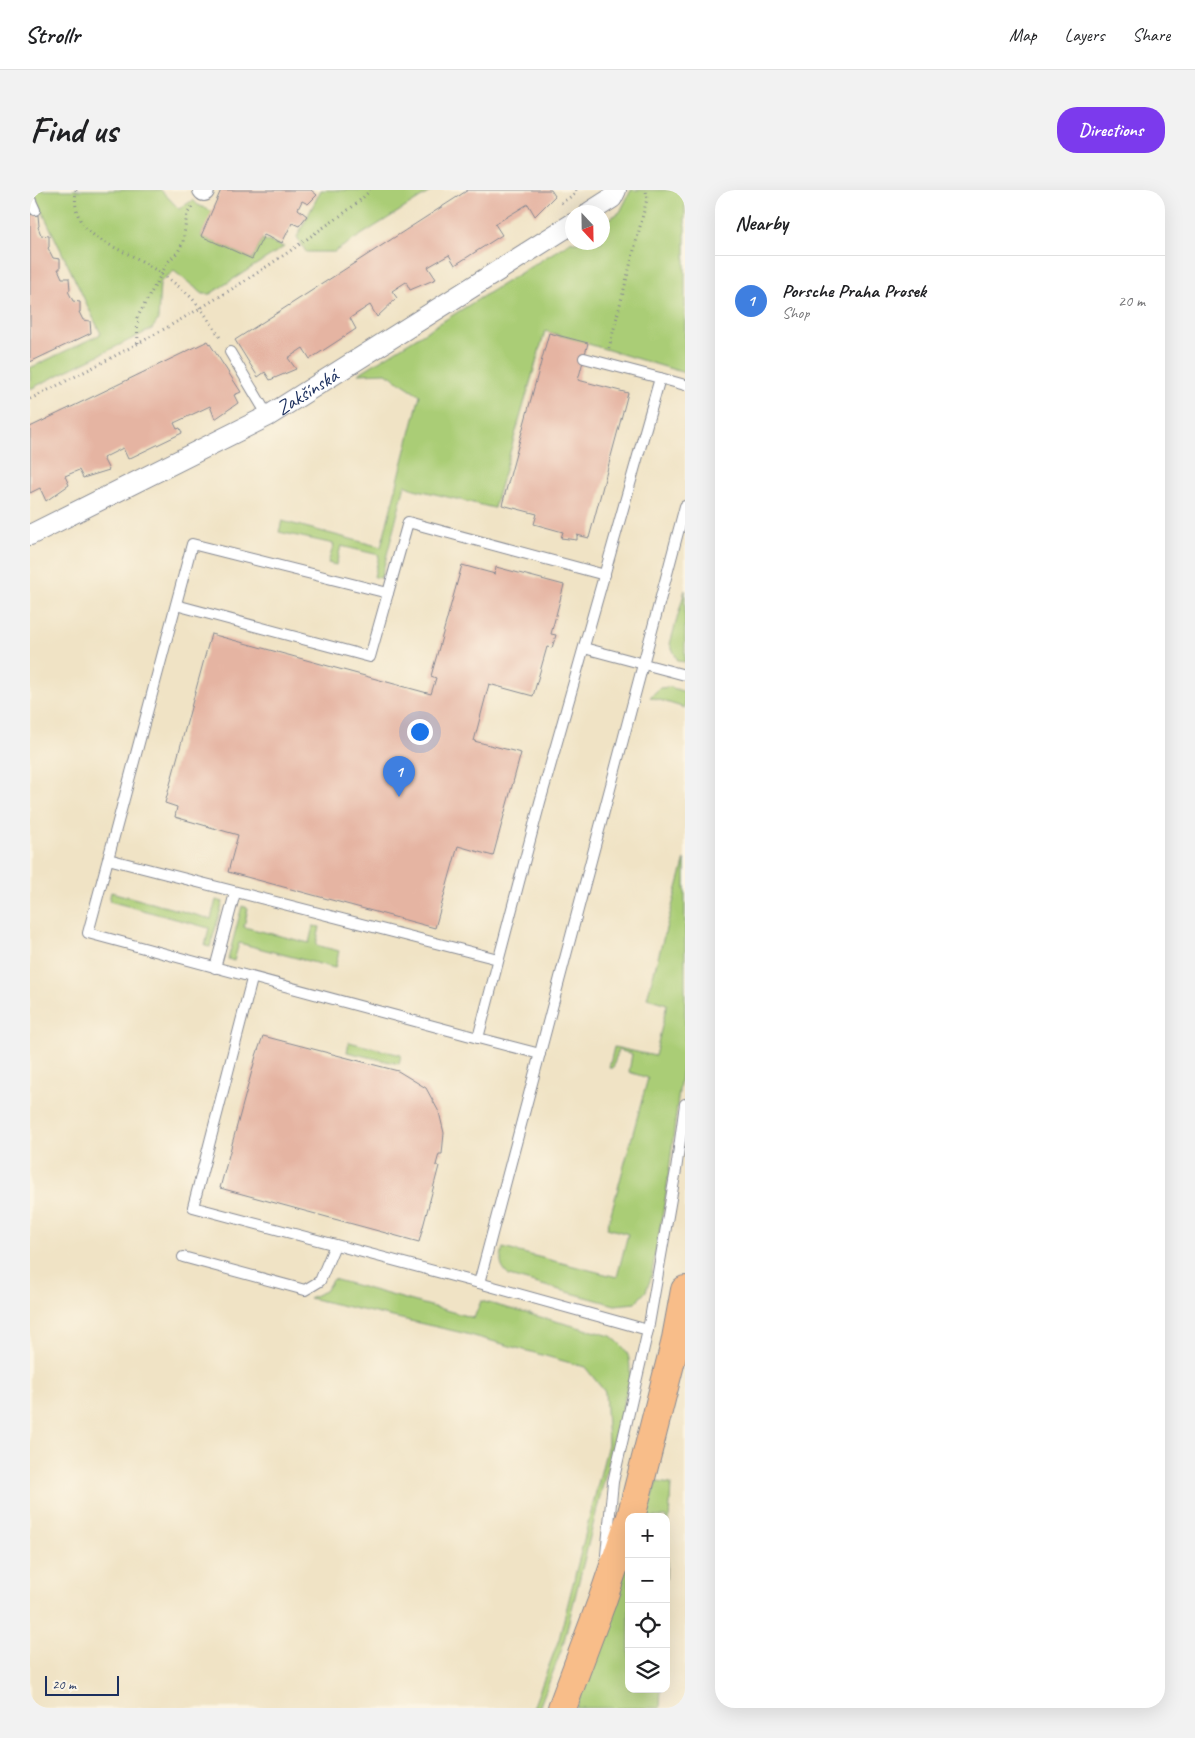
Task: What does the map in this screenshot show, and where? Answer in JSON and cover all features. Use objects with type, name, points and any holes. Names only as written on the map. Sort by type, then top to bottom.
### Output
[{"type":"highway","points":[[632,1513],[675,1344],[685,1290]]},
{"type":"highway","points":[[562,1708],[602,1602],[625,1534]]},
{"type":"street","points":[[601,205],[612,198],[616,190]]},
{"type":"street","name":"Zakšínská","points":[[30,535],[268,416],[565,228]]},
{"type":"lane","points":[[30,199],[35,210]]},
{"type":"lane","points":[[230,352],[268,416]]},
{"type":"lane","points":[[584,358],[685,385]]},
{"type":"lane","points":[[478,1038],[498,959],[660,378]]},
{"type":"lane","points":[[479,1283],[685,506]]},
{"type":"lane","points":[[176,605],[370,657],[408,522],[605,575]]},
{"type":"lane","points":[[388,593],[192,544],[88,933],[252,979],[540,1054]]},
{"type":"lane","points":[[584,648],[685,675]]},
{"type":"lane","points":[[108,859],[498,959]]},
{"type":"lane","points":[[215,968],[236,893]]},
{"type":"lane","points":[[252,979],[193,1207],[648,1330]]},
{"type":"lane","points":[[602,1602],[613,1482],[648,1330],[676,1170],[685,1104]]},
{"type":"lane","points":[[183,1256],[305,1290],[320,1281],[335,1245]]},
{"type":"path","points":[[76,190],[75,198],[78,214],[85,228],[98,240],[162,273],[186,292],[202,309],[230,352]]},
{"type":"path","points":[[30,399],[202,309],[274,262],[353,205],[370,190]]},
{"type":"path","points":[[558,204],[575,194],[576,190]]},
{"type":"path","points":[[605,363],[647,199],[646,190]]},
{"type":"path","points":[[138,344],[137,318],[168,262],[178,252],[183,242],[187,214],[204,191]]},
{"type":"green space","points":[[32,190],[161,190],[179,209],[193,200],[198,205],[213,212],[201,236],[252,259],[262,239],[284,247],[210,294],[203,294],[174,271],[160,282],[158,320],[152,329],[30,389],[30,368],[101,334]]},
{"type":"green space","points":[[321,190],[433,190],[334,252],[306,252],[297,237]]},
{"type":"green space","points":[[631,190],[685,190],[685,373],[545,331],[494,508],[414,489],[405,485],[381,578],[374,577],[379,555],[341,546],[336,565],[328,563],[334,544],[279,532],[282,521],[381,547],[420,395],[386,373],[358,374],[565,245],[565,250],[610,250],[610,218],[620,212]]},
{"type":"green space","points":[[685,590],[685,662],[678,661],[670,644]]},
{"type":"green space","points":[[670,687],[685,692],[685,708],[650,697],[660,688]]},
{"type":"green space","points":[[685,859],[685,1043],[666,1195],[651,1278],[646,1291],[635,1303],[615,1305],[509,1276],[501,1263],[503,1248],[617,1277],[628,1234],[607,1228],[648,1078],[629,1072],[632,1054],[618,1050],[613,1068],[609,1068],[614,1047],[655,1056],[667,1004],[647,998]]},
{"type":"green space","points":[[111,892],[211,919],[216,900],[223,902],[210,947],[205,946],[209,928],[109,901]]},
{"type":"green space","points":[[242,906],[248,908],[244,927],[309,943],[313,926],[320,927],[316,945],[339,951],[335,968],[239,943],[234,961],[228,959]]},
{"type":"green space","points":[[349,1042],[401,1055],[399,1064],[347,1052]]},
{"type":"green space","points":[[333,1279],[474,1318],[481,1301],[611,1336],[622,1346],[629,1358],[630,1377],[562,1649],[539,1708],[533,1708],[559,1639],[608,1444],[605,1392],[585,1367],[463,1333],[309,1298],[325,1291]]},
{"type":"green space","points":[[657,1482],[671,1484],[669,1513],[645,1513]]},
{"type":"green space","points":[[625,1572],[625,1693],[661,1693],[660,1708],[576,1708]]},
{"type":"building","points":[[221,190],[311,190],[317,195],[308,204],[302,201],[298,209],[307,216],[299,226],[292,223],[282,243],[264,235],[252,259],[201,236]]},
{"type":"building","points":[[468,190],[551,190],[555,196],[535,216],[528,204],[495,224],[502,235],[455,265],[449,255],[428,267],[436,279],[410,290],[406,282],[392,291],[397,298],[377,317],[370,305],[350,318],[356,329],[310,359],[303,348],[288,358],[296,369],[270,380],[265,372],[258,377],[235,340]]},
{"type":"building","points":[[30,214],[38,215],[38,227],[41,235],[49,236],[48,248],[53,258],[60,259],[60,269],[58,269],[62,278],[69,278],[70,290],[68,291],[73,301],[80,302],[79,312],[83,320],[90,321],[91,333],[30,362]]},
{"type":"building","points":[[549,333],[588,343],[578,380],[628,393],[589,538],[577,535],[577,540],[561,538],[563,532],[534,524],[537,514],[502,505]]},
{"type":"building","points":[[208,341],[241,392],[234,395],[238,403],[215,419],[210,406],[174,423],[177,429],[180,428],[182,433],[128,459],[123,448],[103,458],[109,470],[83,478],[79,470],[65,476],[69,485],[46,501],[40,488],[30,493],[30,427]]},
{"type":"building","points":[[462,565],[495,574],[496,567],[564,585],[551,634],[556,635],[552,648],[547,647],[533,696],[489,684],[474,741],[521,753],[493,856],[458,846],[435,928],[228,872],[238,835],[175,817],[177,807],[165,803],[211,634],[431,694],[436,678],[431,676]]},
{"type":"building","points":[[263,1036],[398,1071],[426,1088],[439,1112],[444,1133],[442,1154],[439,1154],[436,1165],[439,1166],[419,1242],[220,1188]]},
{"type":"place","name":"Porsche Praha Prosek","points":[[399,797]]}]
